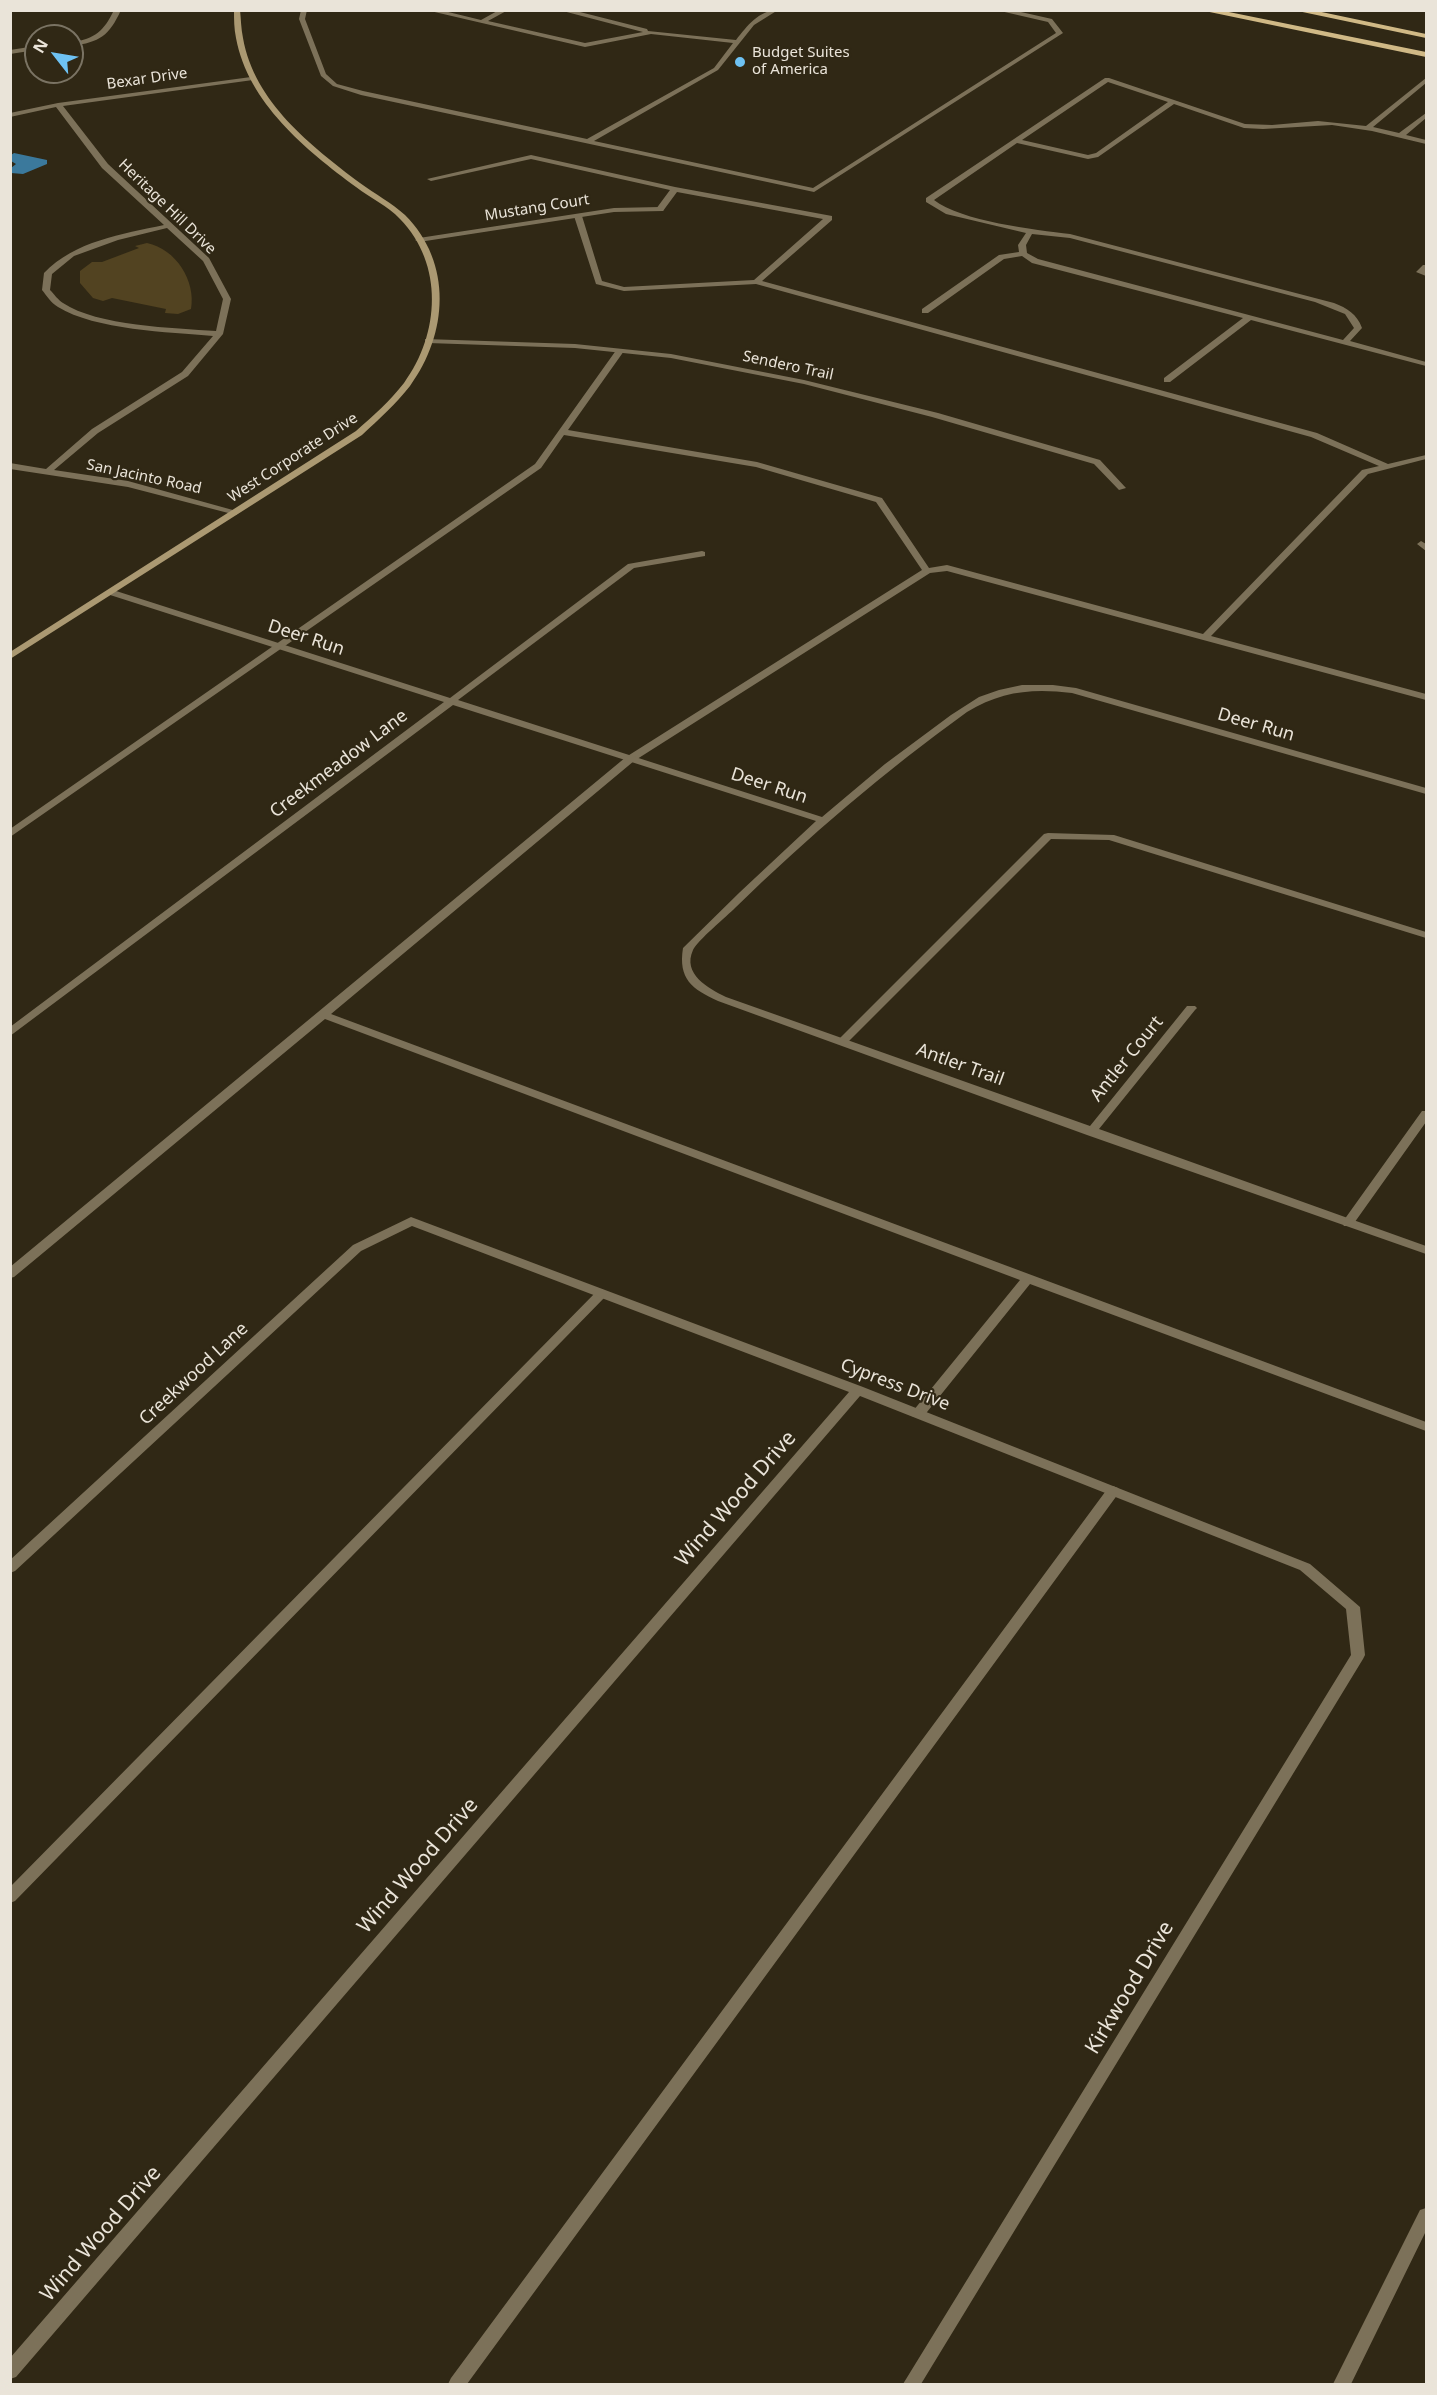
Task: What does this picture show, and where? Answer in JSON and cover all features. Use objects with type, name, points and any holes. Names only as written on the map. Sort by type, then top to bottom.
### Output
[{"type":"main road","points":[[1204,10],[1426,55]]},
{"type":"main road","points":[[1297,10],[1426,36]]},
{"type":"street","points":[[84,43],[93,42],[109,30],[118,10]]},
{"type":"street","name":"West Corporate Drive","points":[[10,656],[359,433],[392,403],[412,377],[428,341],[438,305],[436,272],[419,240],[402,218],[352,181],[290,126],[264,99],[251,79],[236,32],[237,10]]},
{"type":"street","points":[[304,10],[302,19],[323,75],[335,85],[361,93],[590,140],[814,190],[1060,33],[1050,20],[999,10]]},
{"type":"street","points":[[429,10],[585,45],[651,32]]},
{"type":"street","points":[[482,22],[506,10]]},
{"type":"street","points":[[562,10],[651,32],[738,42]]},
{"type":"street","points":[[590,140],[716,69],[752,24],[775,10]]},
{"type":"street","name":"Bexar Drive","points":[[10,115],[58,105],[251,79]]},
{"type":"street","points":[[1344,342],[1358,327],[1355,317],[1345,310],[1318,300],[1070,236],[1030,232],[951,213],[929,200],[1107,79],[1244,126],[1267,129],[1317,123],[1365,129],[1426,142]]},
{"type":"street","points":[[1365,129],[1426,80]]},
{"type":"street","points":[[1016,141],[1088,157],[1098,155],[1173,102]]},
{"type":"street","name":"Heritage Hill Drive","points":[[48,472],[96,430],[184,374],[219,334],[227,299],[206,260],[105,166],[58,105]]},
{"type":"street","points":[[1400,136],[1426,115]]},
{"type":"street","points":[[431,179],[531,157],[675,189],[830,218],[756,282]]},
{"type":"street","name":"Mustang Court","points":[[419,240],[614,210],[660,209],[675,189]]},
{"type":"street","points":[[578,216],[599,282],[624,289],[756,282],[1314,435],[1388,466]]},
{"type":"street","points":[[167,226],[116,238],[71,254],[48,273],[46,290],[59,305],[87,316],[142,328],[219,334]]},
{"type":"street","points":[[1023,254],[1022,245],[1030,232]]},
{"type":"street","points":[[925,311],[1002,257],[1023,254],[1035,261],[1426,364]]},
{"type":"street","points":[[1426,267],[1420,272],[1426,274]]},
{"type":"street","points":[[1167,380],[1250,317]]},
{"type":"street","name":"Sendero Trail","points":[[428,341],[575,346],[671,356],[804,381],[935,415],[1097,462],[1122,488]]},
{"type":"street","points":[[10,834],[538,466],[620,351]]},
{"type":"street","points":[[562,432],[757,465],[879,500],[927,571]]},
{"type":"street","points":[[1205,638],[1365,472],[1426,457]]},
{"type":"street","name":"San Jacinto Road","points":[[10,466],[128,484],[236,512]]},
{"type":"street","name":"Creekmeadow Lane","points":[[10,1033],[631,566],[702,554]]},
{"type":"street","points":[[10,1274],[630,759],[927,571],[947,568],[1426,697]]},
{"type":"street","name":"Deer Run","points":[[110,592],[822,820],[861,787],[967,709],[993,695],[1042,686],[1073,690],[1426,791]]},
{"type":"street","name":"Antler Trail","points":[[822,820],[688,948],[684,964],[688,976],[702,989],[1091,1132],[1426,1250]]},
{"type":"street","points":[[842,1042],[1048,836],[1110,837],[1426,934]]},
{"type":"street","name":"Antler Court","points":[[1091,1132],[1191,1008]]},
{"type":"street","points":[[323,1015],[513,1084],[1026,1280],[1426,1427]]},
{"type":"street","points":[[1348,1223],[1426,1114]]},
{"type":"street","name":"Cypress Drive","points":[[411,1221],[918,1413],[1305,1568],[1353,1607]]},
{"type":"street","name":"Creekwood Lane","points":[[10,1568],[357,1248],[411,1221]]},
{"type":"street","points":[[918,1413],[1026,1280]]},
{"type":"street","points":[[10,1897],[602,1293]]},
{"type":"street","name":"Wind Wood Drive","points":[[10,2371],[858,1390]]},
{"type":"street","points":[[457,2385],[1113,1491]]},
{"type":"street","name":"Kirkwood Drive","points":[[912,2385],[1359,1655],[1353,1607]]},
{"type":"street","points":[[1342,2385],[1426,2215]]},
{"type":"shaded area","points":[[147,243],[167,252],[182,268],[190,288],[191,309],[178,314],[165,313],[166,309],[112,298],[103,301],[93,298],[80,283],[80,271],[92,262],[102,262],[139,248],[135,246]]},
{"type":"water","points":[[14,153],[47,160],[47,164],[23,174],[11,173],[11,168],[16,164],[11,161],[11,155]]},
{"type":"place","name":"Budget Suites of America","points":[[740,62]]}]
